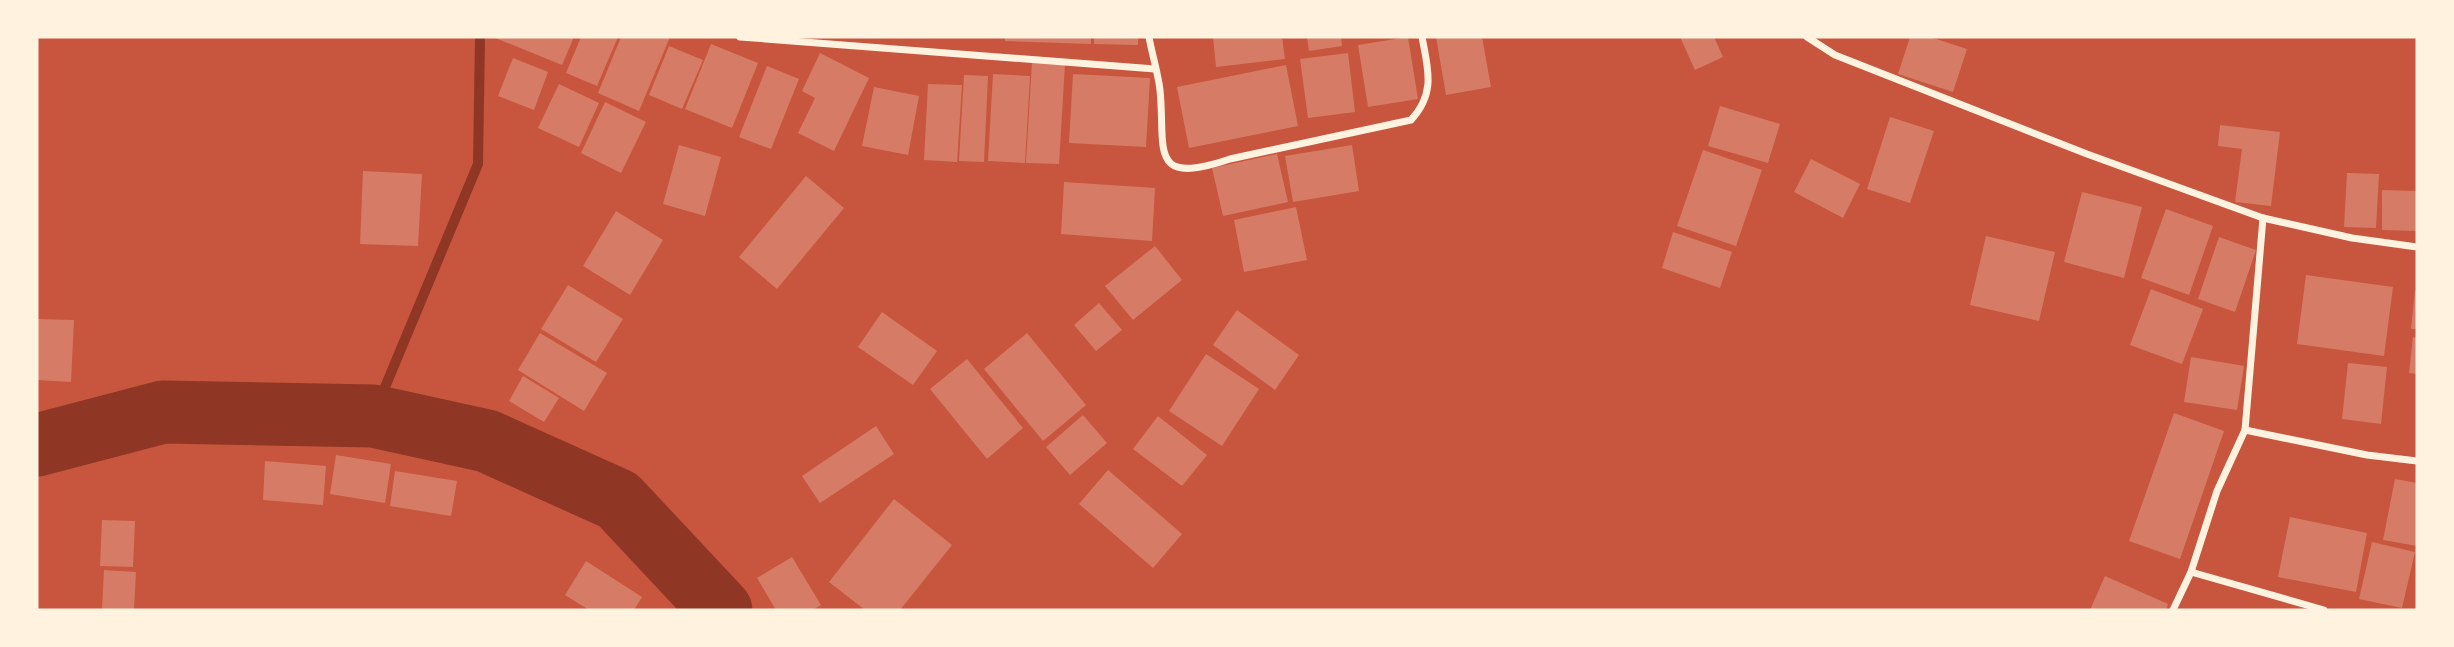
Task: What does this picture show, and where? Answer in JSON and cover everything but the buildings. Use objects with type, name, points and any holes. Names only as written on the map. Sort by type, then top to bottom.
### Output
[{"type":"street","points":[[740,37],[1155,69]]},
{"type":"street","points":[[839,37],[842,45]]},
{"type":"street","points":[[1149,37],[1160,90],[1160,138],[1165,157],[1185,169],[1201,169],[1230,159],[1411,120],[1422,108],[1427,92],[1429,71],[1422,37]]},
{"type":"street","points":[[1807,37],[1835,55],[2087,154],[2263,218],[2352,238],[2417,247]]},
{"type":"street","points":[[2173,610],[2190,572],[2217,491],[2245,430],[2263,218]]},
{"type":"street","points":[[2245,430],[2367,455],[2417,461]]},
{"type":"street","points":[[2190,572],[2324,610]]},
{"type":"waterway","points":[[373,416],[478,164],[480,37]]},
{"type":"waterway","points":[[37,445],[163,412],[373,416],[487,441],[618,500],[721,610]]}]
